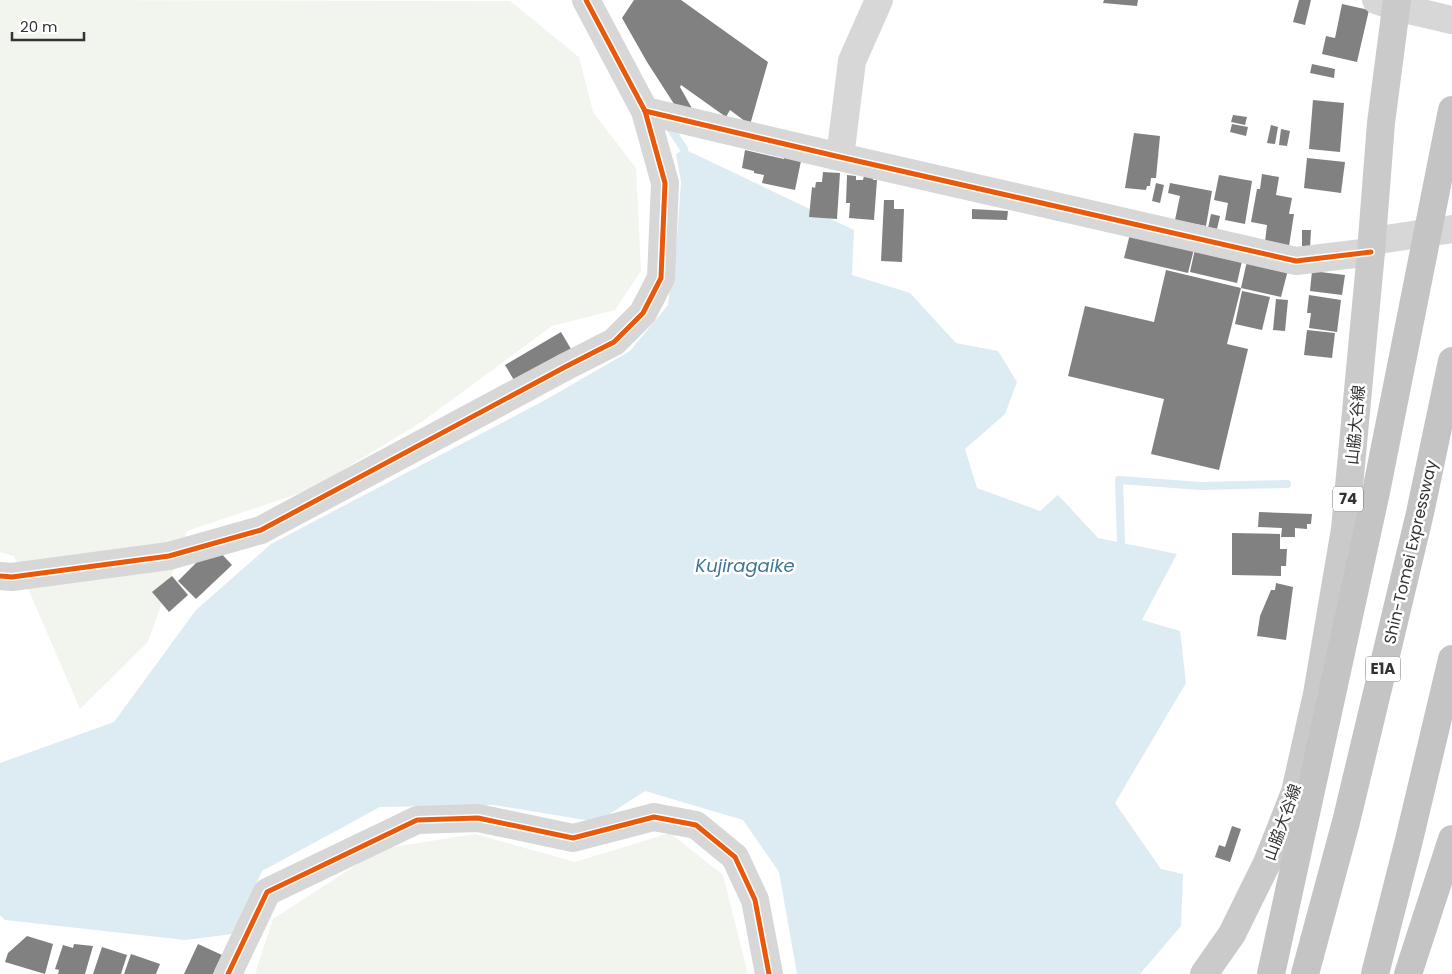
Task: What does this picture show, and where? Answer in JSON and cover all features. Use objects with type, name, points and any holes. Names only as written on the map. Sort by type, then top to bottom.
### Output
[{"type":"highway","points":[[1271,974],[1376,492],[1452,110]]},
{"type":"highway","name":"Shin-Tomei Expressway","points":[[1305,974],[1346,822],[1420,513],[1452,361]]},
{"type":"highway","points":[[1375,974],[1410,840],[1452,659]]},
{"type":"highway","points":[[1408,974],[1452,838]]},
{"type":"main road","name":"山脇大谷線","points":[[1204,974],[1232,934],[1268,863],[1295,792],[1317,694],[1345,529],[1372,247],[1390,2]]},
{"type":"street","points":[[0,576],[12,577],[169,556],[261,530],[614,342],[643,313],[661,278],[665,183],[645,111],[586,0]]},
{"type":"street","points":[[840,158],[852,61],[879,0]]},
{"type":"street","points":[[1390,2],[1452,20]]},
{"type":"street","points":[[645,111],[840,158],[1296,261],[1372,247],[1452,229]]},
{"type":"street","points":[[228,974],[267,892],[417,820],[478,818],[573,838],[654,817],[696,825],[735,857],[755,900],[769,974]]},
{"type":"shaded area","points":[[0,0],[510,1],[579,57],[593,112],[636,168],[641,271],[615,310],[552,326],[423,421],[312,489],[187,531],[148,642],[80,709],[14,556],[0,552]]},
{"type":"shaded area","points":[[670,833],[723,875],[748,974],[255,974],[273,919],[381,849],[475,834],[575,862]]},
{"type":"water","name":"Kujiragaike","points":[[684,149],[854,230],[852,275],[910,293],[956,343],[998,351],[1017,382],[1005,414],[965,449],[977,488],[1040,511],[1058,495],[1098,538],[1177,554],[1142,620],[1180,631],[1186,683],[1115,803],[1161,869],[1183,874],[1181,926],[1140,974],[797,974],[779,872],[743,820],[645,791],[597,822],[494,805],[380,807],[262,871],[233,934],[185,940],[5,920],[0,915],[0,763],[114,722],[196,610],[271,544],[547,399],[630,351],[668,305],[677,238],[681,182],[676,154]]},
{"type":"building","points":[[634,0],[681,0],[768,62],[750,125],[730,110],[726,117],[681,85],[680,87],[694,112],[676,107],[622,18]]},
{"type":"building","points":[[1104,0],[1138,0],[1137,6],[1103,3]]},
{"type":"building","points":[[1299,0],[1311,0],[1305,25],[1293,22]]},
{"type":"building","points":[[1342,4],[1369,10],[1357,62],[1322,54],[1326,36],[1335,38]]},
{"type":"building","points":[[1312,64],[1335,69],[1334,78],[1310,73]]},
{"type":"building","points":[[1313,100],[1344,103],[1340,152],[1309,149]]},
{"type":"building","points":[[1233,115],[1247,117],[1245,125],[1231,122]]},
{"type":"building","points":[[1232,124],[1248,127],[1246,136],[1230,132]]},
{"type":"building","points":[[1271,125],[1278,127],[1275,144],[1267,143]]},
{"type":"building","points":[[1281,129],[1290,131],[1287,146],[1279,145]]},
{"type":"building","points":[[1134,133],[1160,136],[1156,178],[1151,178],[1150,186],[1147,186],[1146,190],[1125,188]]},
{"type":"building","points":[[745,150],[801,161],[795,190],[762,183],[764,175],[742,168]]},
{"type":"building","points":[[1307,158],[1345,162],[1341,193],[1304,188]]},
{"type":"building","points":[[823,172],[840,173],[837,219],[809,217],[812,187],[815,188],[816,182],[822,182]]},
{"type":"building","points":[[1262,174],[1279,177],[1276,195],[1292,198],[1289,214],[1294,214],[1289,246],[1265,242],[1267,225],[1251,222],[1257,189],[1260,189]]},
{"type":"building","points":[[847,175],[856,176],[856,180],[863,180],[864,176],[874,176],[873,180],[877,180],[874,220],[849,218],[850,203],[846,203]]},
{"type":"building","points":[[1219,175],[1252,181],[1245,224],[1225,220],[1228,203],[1214,200]]},
{"type":"building","points":[[1156,183],[1164,185],[1160,203],[1152,201]]},
{"type":"building","points":[[1170,183],[1212,191],[1206,226],[1175,220],[1180,196],[1168,193]]},
{"type":"building","points":[[884,200],[894,200],[894,209],[904,209],[902,262],[881,261]]},
{"type":"building","points":[[972,209],[1008,211],[1007,220],[972,219]]},
{"type":"building","points":[[1211,214],[1220,216],[1217,229],[1208,228]]},
{"type":"building","points":[[1302,230],[1311,230],[1310,248],[1302,248]]},
{"type":"building","points":[[1130,234],[1194,249],[1188,273],[1124,258]]},
{"type":"building","points":[[1195,249],[1242,261],[1237,283],[1190,272]]},
{"type":"building","points":[[1247,261],[1288,270],[1281,297],[1241,288]]},
{"type":"building","points":[[1166,270],[1241,288],[1227,344],[1248,349],[1219,470],[1151,454],[1164,399],[1068,376],[1085,306],[1154,322]]},
{"type":"building","points":[[1312,271],[1345,275],[1342,295],[1310,291]]},
{"type":"building","points":[[1242,291],[1270,297],[1262,330],[1235,324]]},
{"type":"building","points":[[1309,295],[1341,300],[1337,332],[1309,328],[1311,313],[1307,313]]},
{"type":"building","points":[[1276,299],[1288,300],[1285,331],[1273,330]]},
{"type":"building","points":[[1307,330],[1335,333],[1332,358],[1304,355]]},
{"type":"building","points":[[561,332],[571,349],[515,382],[505,365]]},
{"type":"building","points":[[1259,512],[1312,514],[1311,524],[1307,524],[1307,529],[1295,528],[1295,537],[1281,537],[1282,528],[1258,527]]},
{"type":"building","points":[[1232,533],[1280,534],[1280,549],[1287,549],[1286,566],[1281,566],[1281,576],[1232,575]]},
{"type":"building","points":[[218,550],[232,565],[196,599],[178,581],[201,558]]},
{"type":"building","points":[[172,576],[188,595],[169,612],[152,592]]},
{"type":"building","points":[[1276,583],[1293,587],[1286,640],[1257,636],[1260,616],[1271,590],[1275,590]]},
{"type":"building","points":[[1232,826],[1241,829],[1230,862],[1215,857],[1219,845],[1225,847]]},
{"type":"building","points":[[27,936],[53,944],[45,974],[5,962],[8,953]]},
{"type":"building","points":[[74,944],[93,946],[85,974],[58,974],[59,970],[55,969],[63,945],[73,948]]},
{"type":"building","points":[[198,944],[222,955],[213,974],[184,974]]},
{"type":"building","points":[[102,947],[127,955],[121,974],[93,974]]},
{"type":"building","points":[[131,954],[160,964],[156,974],[124,974]]},
{"type":"waterway","points":[[667,123],[684,149]]},
{"type":"waterway","points":[[1121,542],[1119,480],[1201,486],[1287,484]]},
{"type":"cycle path","points":[[0,576],[12,577],[169,556],[261,530],[614,342],[643,313],[661,278],[665,183],[645,111],[586,0]]},
{"type":"cycle path","points":[[645,111],[1296,261],[1371,252]]},
{"type":"cycle path","points":[[228,974],[267,892],[417,820],[478,818],[573,838],[654,817],[696,825],[735,857],[755,900],[769,974]]}]
